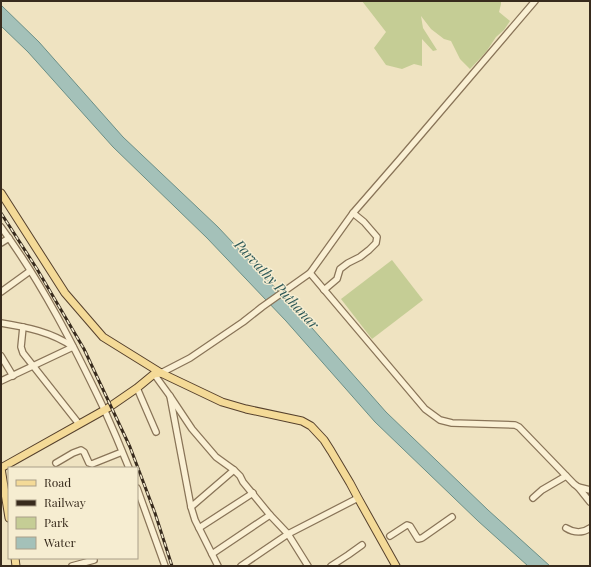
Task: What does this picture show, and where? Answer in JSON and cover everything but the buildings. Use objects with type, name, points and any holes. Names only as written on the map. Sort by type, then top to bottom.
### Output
[{"type":"main road","points":[[1,193],[65,293],[103,337],[158,374],[222,402],[246,409],[302,421],[311,426],[324,440],[350,483],[396,566]]},
{"type":"main road","points":[[8,505],[7,492],[1,468],[104,410],[158,374]]},
{"type":"street","points":[[308,566],[288,534],[270,515],[240,476],[216,457],[192,429],[170,396],[158,374],[190,358],[243,322],[310,273],[353,212],[534,1]]},
{"type":"street","points":[[324,290],[337,279],[340,269],[348,262],[360,257],[376,243],[377,237],[353,212]]},
{"type":"street","points":[[1,227],[30,271],[73,347],[104,410],[129,467]]},
{"type":"street","points":[[1,243],[8,238]]},
{"type":"street","points":[[1,292],[30,271]]},
{"type":"street","points":[[310,273],[425,409],[440,420],[452,423],[515,425],[519,427],[590,502]]},
{"type":"street","points":[[1,322],[37,330],[53,336],[73,347]]},
{"type":"street","points":[[23,327],[22,350],[24,355],[79,424]]},
{"type":"street","points":[[1,381],[73,347]]},
{"type":"street","points":[[1,356],[13,376]]},
{"type":"street","points":[[137,388],[156,432]]},
{"type":"street","points":[[170,396],[191,507],[195,520],[218,566]]},
{"type":"street","points":[[56,463],[81,450],[92,464],[122,452]]},
{"type":"street","points":[[1,462],[1,468]]},
{"type":"street","points":[[191,507],[234,470]]},
{"type":"street","points":[[533,498],[542,490],[566,476]]},
{"type":"street","points":[[578,488],[590,490]]},
{"type":"street","points":[[138,491],[165,566]]},
{"type":"street","points":[[199,528],[253,493]]},
{"type":"street","points":[[242,566],[288,534],[358,498]]},
{"type":"street","points":[[212,554],[270,515]]},
{"type":"street","points":[[390,536],[407,525],[410,526],[420,539],[452,517]]},
{"type":"street","points":[[566,528],[572,531],[585,531],[590,528]]},
{"type":"street","points":[[331,566],[362,545]]},
{"type":"street","points":[[72,566],[94,560]]},
{"type":"green space","points":[[362,1],[501,1],[499,12],[510,21],[504,30],[496,37],[486,52],[470,69],[460,59],[451,41],[444,39],[431,29],[421,16],[423,28],[437,50],[433,51],[422,39],[422,66],[414,64],[402,69],[386,65],[374,48],[386,32]]},
{"type":"green space","points":[[392,260],[423,300],[372,339],[341,299]]},
{"type":"water","points":[[1,5],[39,42],[123,137],[218,227],[297,311],[386,412],[488,510],[550,566],[528,566],[478,521],[375,422],[286,321],[207,238],[113,147],[28,52],[1,26]]},
{"type":"railway","points":[[1,213],[37,269],[84,349],[130,447],[138,467]]},
{"type":"railway","points":[[138,468],[155,513],[172,566]]},
{"type":"water label","name":"Parvathy Puthanar","points":[[277,284]]}]
